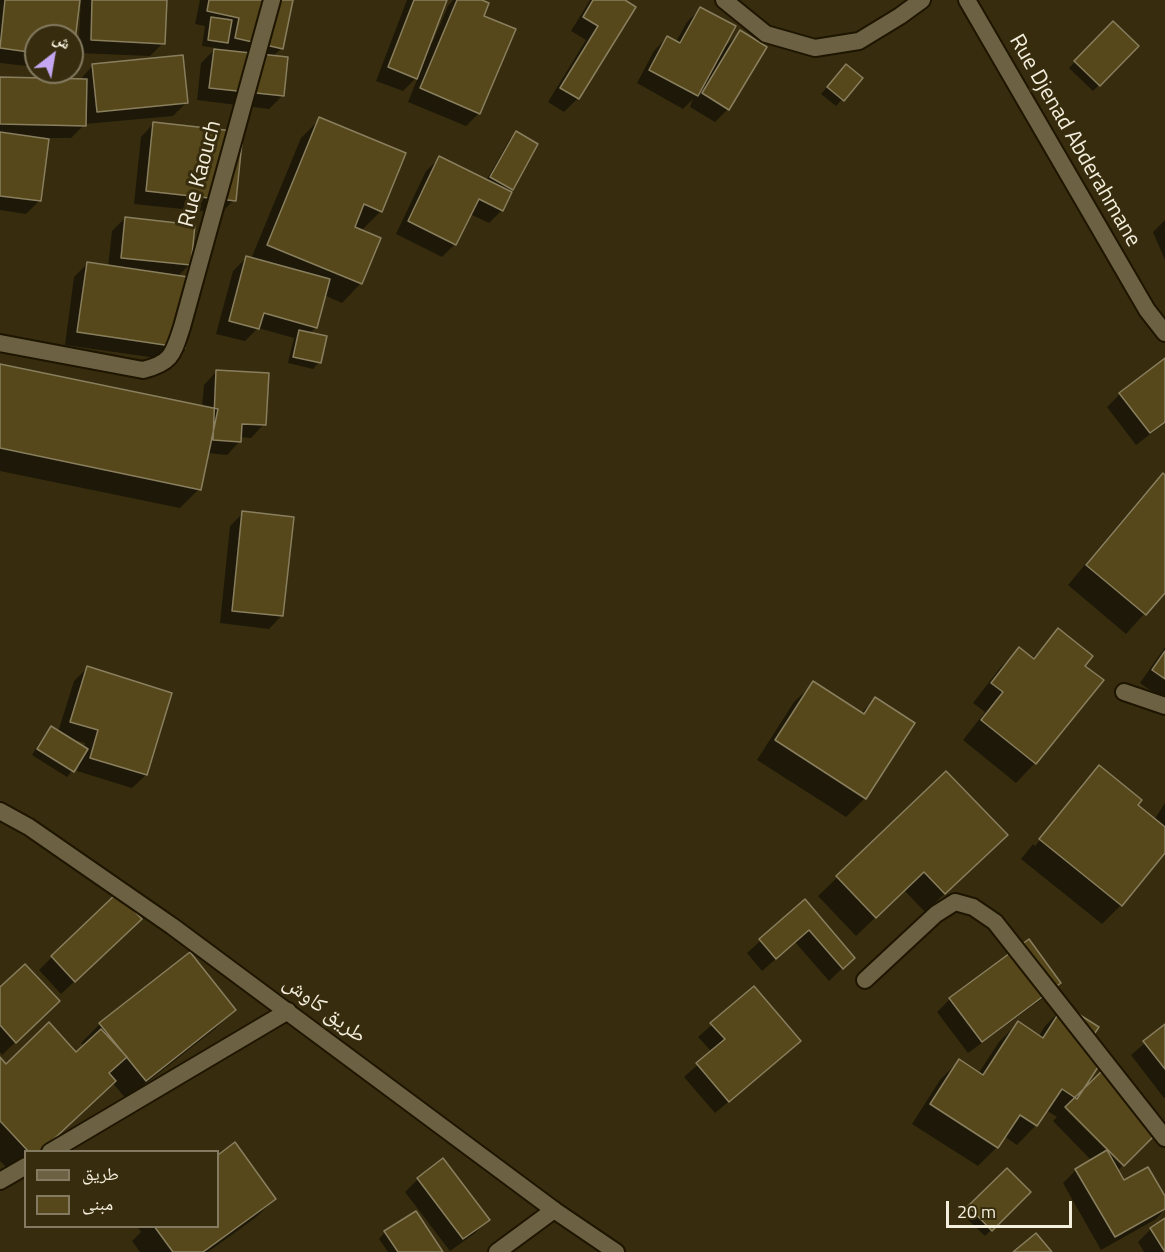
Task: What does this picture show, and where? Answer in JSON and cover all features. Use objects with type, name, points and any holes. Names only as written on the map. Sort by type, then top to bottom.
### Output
[{"type":"street","name":"Rue Kaouch","points":[[0,343],[143,370],[169,359],[182,327],[272,0]]},
{"type":"street","points":[[724,0],[766,34],[815,48],[859,40],[922,0]]},
{"type":"street","name":"Rue Djenad Abderahmane","points":[[967,0],[1141,301],[1165,333]]},
{"type":"street","points":[[1124,692],[1165,706]]},
{"type":"street","name":"طريق كاوش","points":[[0,811],[29,827],[163,919],[554,1210],[616,1252]]},
{"type":"street","points":[[865,980],[936,914],[956,902],[974,907],[994,922],[1165,1138]]},
{"type":"street","points":[[53,1150],[288,1011]]},
{"type":"street","points":[[0,1181],[24,1167]]},
{"type":"street","points":[[497,1252],[554,1210]]},
{"type":"building","points":[[5,0],[80,0],[77,24],[24,24],[24,51],[0,48]]},
{"type":"building","points":[[92,0],[167,0],[165,44],[91,40]]},
{"type":"building","points":[[209,0],[293,0],[283,49],[235,38],[239,18],[207,11]]},
{"type":"building","points":[[414,0],[447,0],[417,79],[388,67]]},
{"type":"building","points":[[457,0],[482,0],[489,3],[484,16],[516,29],[480,114],[420,88]]},
{"type":"building","points":[[593,0],[625,0],[636,7],[579,99],[560,88],[598,26],[583,17]]},
{"type":"building","points":[[700,7],[736,26],[698,96],[649,70],[667,36],[680,43]]},
{"type":"building","points":[[211,17],[232,20],[228,43],[208,40]]},
{"type":"building","points":[[1113,21],[1139,46],[1100,86],[1074,61]]},
{"type":"building","points":[[740,30],[767,47],[729,110],[702,93]]},
{"type":"building","points":[[214,49],[288,57],[284,96],[209,88]]},
{"type":"building","points":[[183,55],[188,103],[97,112],[92,64]]},
{"type":"building","points":[[846,64],[863,78],[844,101],[827,87]]},
{"type":"building","points":[[0,77],[24,78],[24,84],[84,84],[84,79],[87,79],[86,126],[0,124]]},
{"type":"building","points":[[319,117],[406,153],[382,212],[364,204],[355,227],[381,238],[362,284],[267,245]]},
{"type":"building","points":[[153,122],[243,132],[236,201],[146,191]]},
{"type":"building","points":[[516,131],[538,144],[513,190],[490,177]]},
{"type":"building","points":[[0,132],[49,139],[41,201],[0,196]]},
{"type":"building","points":[[439,156],[512,192],[503,211],[479,199],[456,245],[408,221]]},
{"type":"building","points":[[125,217],[195,225],[191,265],[121,258]]},
{"type":"building","points":[[246,256],[330,279],[317,328],[264,313],[259,329],[229,321]]},
{"type":"building","points":[[87,262],[195,278],[185,348],[77,332]]},
{"type":"building","points":[[299,330],[327,336],[321,363],[293,357]]},
{"type":"building","points":[[1165,358],[1165,422],[1150,433],[1119,393]]},
{"type":"building","points":[[0,364],[218,409],[201,490],[0,448]]},
{"type":"building","points":[[216,370],[269,373],[266,425],[242,424],[241,442],[213,440]]},
{"type":"building","points":[[1163,473],[1165,475],[1165,593],[1146,615],[1086,565]]},
{"type":"building","points":[[242,511],[294,517],[283,616],[232,611]]},
{"type":"building","points":[[1058,628],[1093,656],[1085,666],[1104,680],[1036,764],[981,720],[1003,692],[991,683],[1019,647],[1034,659]]},
{"type":"building","points":[[1165,651],[1165,679],[1152,670]]},
{"type":"building","points":[[87,666],[172,693],[147,775],[90,758],[98,730],[70,722]]},
{"type":"building","points":[[813,681],[864,714],[875,697],[915,723],[866,799],[775,740]]},
{"type":"building","points":[[51,726],[88,749],[74,772],[37,749]]},
{"type":"building","points":[[1099,765],[1142,800],[1138,805],[1165,827],[1165,853],[1122,906],[1039,839]]},
{"type":"building","points":[[946,771],[1008,835],[945,894],[924,872],[876,918],[836,876]]},
{"type":"building","points":[[117,893],[142,919],[75,982],[51,956]]},
{"type":"building","points":[[805,899],[855,958],[843,969],[809,930],[776,959],[759,939]]},
{"type":"building","points":[[1029,939],[1061,983],[982,1042],[949,998]]},
{"type":"building","points":[[190,952],[236,1010],[146,1081],[99,1023]]},
{"type":"building","points":[[25,964],[60,1001],[16,1043],[0,1025],[0,987]]},
{"type":"building","points":[[754,986],[801,1041],[729,1102],[696,1063],[725,1039],[710,1023]]},
{"type":"building","points":[[1064,1005],[1099,1027],[1088,1043],[1106,1055],[1077,1099],[1062,1089],[1037,1126],[1020,1115],[998,1148],[930,1104],[959,1059],[983,1075],[1018,1021],[1043,1038]]},
{"type":"building","points":[[49,1022],[76,1052],[101,1029],[127,1057],[109,1073],[116,1081],[42,1150],[27,1150],[0,1121],[0,1057],[6,1064]]},
{"type":"building","points":[[1165,1024],[1165,1069],[1143,1041]]},
{"type":"building","points":[[1103,1070],[1161,1129],[1124,1166],[1065,1107]]},
{"type":"building","points":[[235,1142],[276,1199],[203,1252],[173,1252],[155,1228],[219,1228],[219,1154]]},
{"type":"building","points":[[1107,1150],[1124,1180],[1148,1167],[1165,1196],[1165,1209],[1115,1237],[1075,1169]]},
{"type":"building","points":[[443,1158],[490,1220],[463,1239],[417,1178]]},
{"type":"building","points":[[1007,1168],[1031,1192],[992,1231],[968,1206]]},
{"type":"building","points":[[416,1211],[443,1252],[398,1252],[384,1231]]},
{"type":"building","points":[[1165,1218],[1165,1252],[1150,1228]]},
{"type":"building","points":[[1036,1233],[1052,1252],[1013,1252]]}]
